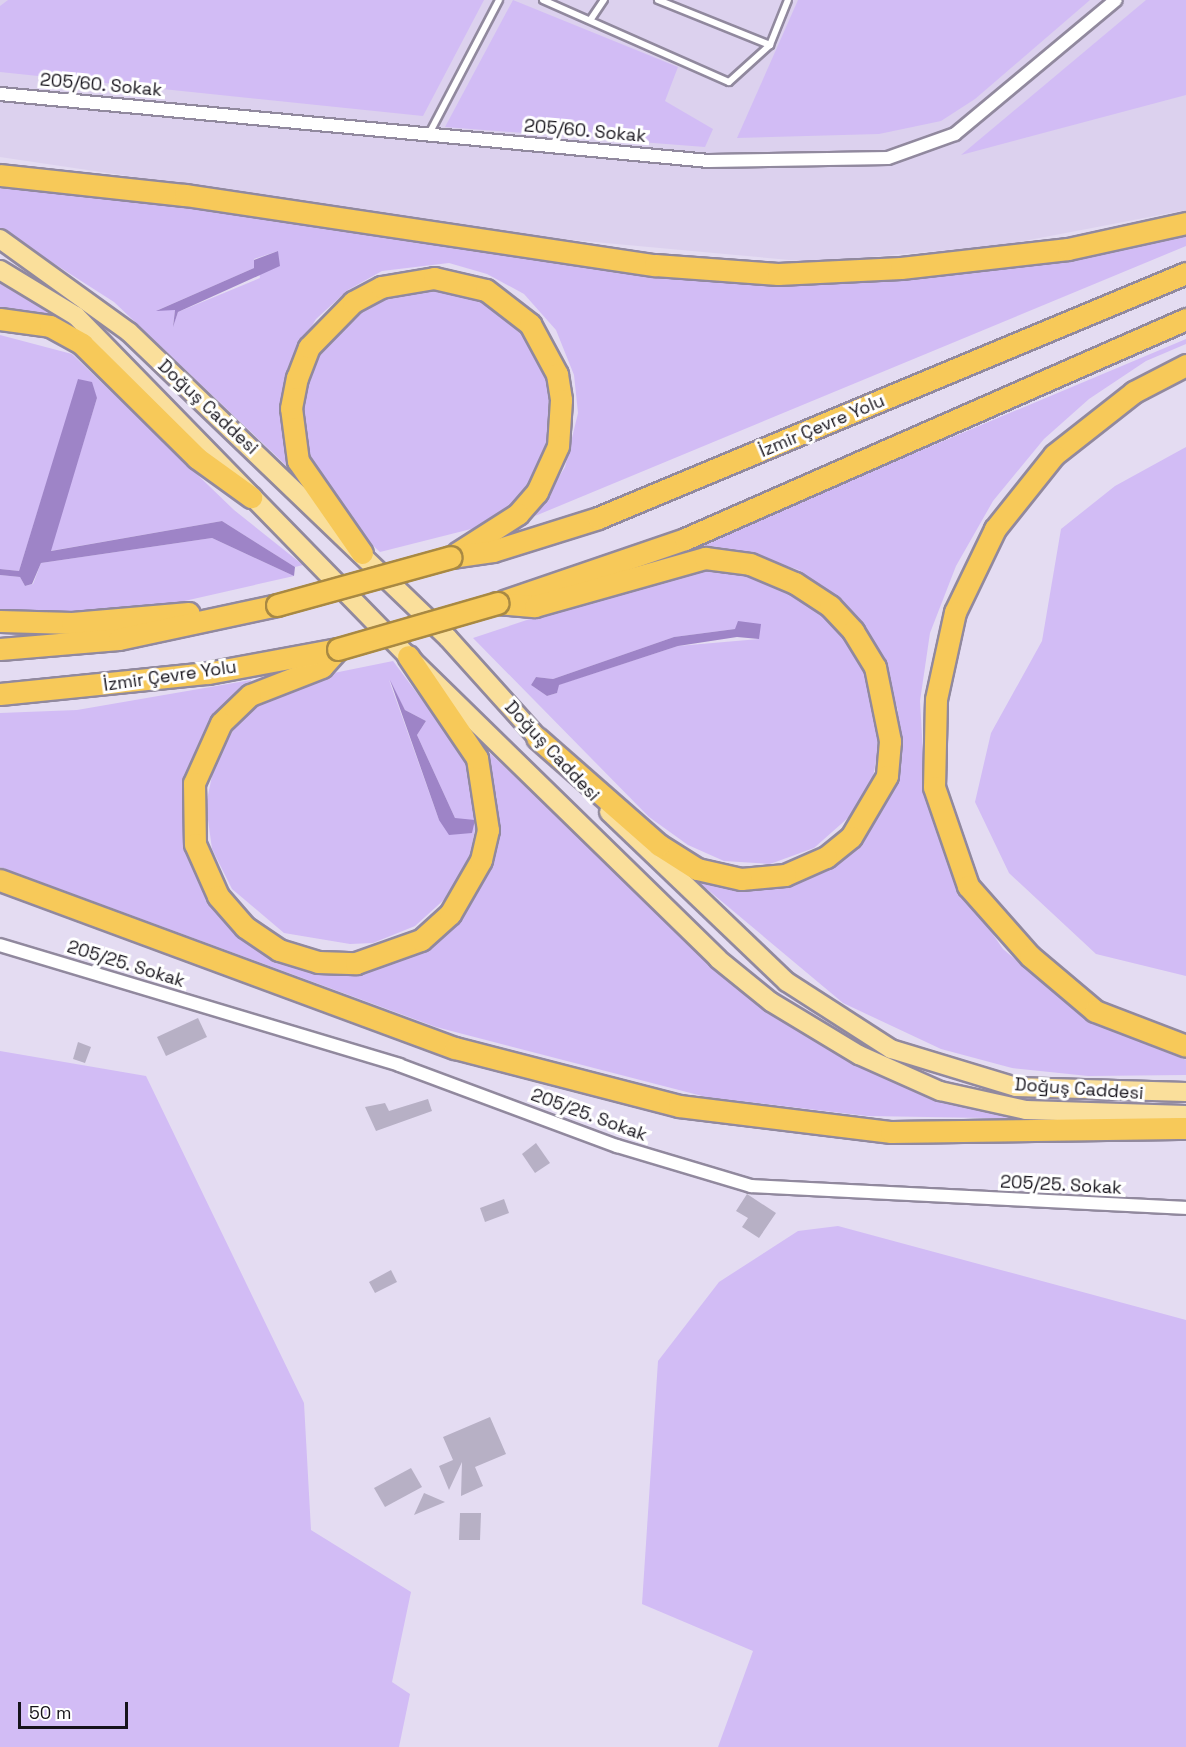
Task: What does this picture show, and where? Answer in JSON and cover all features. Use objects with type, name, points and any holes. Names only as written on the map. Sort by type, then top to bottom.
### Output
[{"type":"highway","points":[[0,175],[185,195],[655,265],[778,274],[901,268],[1068,249],[1186,223]]},
{"type":"highway","name":"İzmir Çevre Yolu","points":[[451,557],[493,551],[598,518],[1186,273]]},
{"type":"highway","points":[[0,649],[119,639],[277,605],[451,557],[518,514],[537,492],[558,446],[561,400],[557,374],[530,324],[486,290],[434,278],[381,287],[353,302],[309,347],[297,378],[291,408],[298,460],[362,553]]},
{"type":"highway","points":[[0,319],[50,326],[82,344],[197,458],[251,497]]},
{"type":"highway","points":[[497,603],[685,539],[1186,319]]},
{"type":"highway","points":[[1186,366],[1134,392],[1054,455],[995,529],[955,612],[936,699],[934,787],[968,886],[1030,956],[1095,1011],[1186,1046]]},
{"type":"highway","points":[[497,603],[535,606],[705,558],[750,564],[795,582],[830,606],[853,631],[875,667],[890,741],[887,776],[851,837],[826,857],[784,875],[741,879],[697,869],[659,845],[537,738]]},
{"type":"highway","name":"İzmir Çevre Yolu","points":[[0,694],[208,673],[338,648],[497,603]]},
{"type":"highway","points":[[0,621],[72,623],[277,605]]},
{"type":"highway","points":[[338,648],[322,667],[250,695],[221,723],[194,783],[195,844],[218,896],[245,927],[279,950],[318,962],[356,963],[421,940],[450,914],[481,860],[488,830],[477,758],[408,656]]},
{"type":"highway","points":[[0,880],[455,1048],[680,1106],[891,1132],[1186,1128]]},
{"type":"main road","name":"Doğuş Caddesi","points":[[0,239],[129,332],[362,553],[537,738],[769,967],[891,1049],[1016,1087],[1186,1092]]},
{"type":"main road","name":"Doğuş Caddesi","points":[[0,270],[76,316],[408,656],[718,958],[771,1002],[859,1055],[940,1090],[1026,1110],[1186,1115]]},
{"type":"street","name":"205/60. Sokak","points":[[0,94],[709,161],[888,158],[955,134],[1116,0]]},
{"type":"street","name":"205/25. Sokak","points":[[0,945],[399,1065],[616,1146],[751,1186],[1186,1208]]},
{"type":"lane","points":[[429,134],[499,0]]},
{"type":"lane","points":[[543,0],[591,19],[729,82],[770,45],[788,0]]},
{"type":"lane","points":[[591,19],[604,0]]},
{"type":"lane","points":[[658,0],[770,45]]},
{"type":"shaded area","points":[[0,0],[1186,0],[1186,210],[1003,245],[812,262],[540,237],[0,157]]},
{"type":"shaded area","points":[[8,0],[484,0],[423,116],[0,72],[0,6]]},
{"type":"shaded area","points":[[513,0],[678,67],[665,101],[713,129],[705,147],[445,127]]},
{"type":"shaded area","points":[[798,0],[1090,0],[975,99],[941,121],[879,134],[737,138]]},
{"type":"shaded area","points":[[1146,0],[1186,0],[1186,95],[961,155]]},
{"type":"shaded area","points":[[0,182],[164,198],[671,279],[914,280],[1186,232],[1186,246],[535,516],[565,467],[578,413],[574,375],[556,330],[524,294],[487,274],[449,263],[382,271],[348,290],[316,319],[293,359],[284,397],[293,472],[114,302],[0,229]],"holes":[[[278,251],[259,271],[260,278],[178,312],[173,326],[175,310],[158,310],[254,268],[254,259]]]},
{"type":"shaded area","points":[[278,251],[280,266],[178,312],[173,327],[175,310],[156,311],[254,268],[254,260]]},
{"type":"shaded area","points":[[0,279],[49,306],[68,323],[37,312],[0,309]]},
{"type":"shaded area","points":[[443,291],[484,303],[519,328],[542,361],[554,400],[553,440],[539,478],[514,509],[479,527],[380,552],[355,529],[309,461],[301,418],[308,376],[328,339],[360,310],[400,293]]},
{"type":"shaded area","points":[[0,335],[72,354],[234,510],[303,565],[295,567],[222,521],[50,551],[97,398],[79,379],[19,571],[0,569]]},
{"type":"shaded area","points":[[1186,339],[1186,344],[1146,361],[1089,399],[1044,439],[993,501],[956,566],[930,633],[920,701],[924,771],[963,891],[1003,949],[1086,1020],[1186,1060],[1186,1075],[1088,1076],[1012,1068],[941,1049],[843,1003],[683,869],[746,884],[858,842],[894,773],[898,710],[874,643],[838,598],[799,570],[741,551],[679,552]]},
{"type":"shaded area","points":[[78,379],[92,382],[97,398],[51,551],[222,521],[295,567],[294,576],[212,538],[41,563],[32,584],[25,586],[20,577],[0,575],[0,569],[19,571]]},
{"type":"shaded area","points":[[1186,447],[1186,976],[1096,954],[1009,873],[975,802],[991,733],[1042,641],[1061,529],[1115,486]]},
{"type":"shaded area","points":[[212,538],[294,576],[158,607],[53,615],[0,609],[0,575],[20,577],[25,586],[33,584],[41,563]]},
{"type":"shaded area","points":[[719,567],[748,572],[822,610],[855,643],[876,685],[882,731],[873,777],[849,817],[814,848],[770,864],[724,861],[688,845],[649,817],[473,638],[647,580]],"holes":[[[735,629],[759,639],[678,646],[558,685],[557,693],[547,696],[531,685],[536,677],[553,679],[674,637]]]},
{"type":"shaded area","points":[[738,621],[761,624],[759,639],[737,637],[678,646],[559,685],[557,693],[547,696],[531,685],[536,677],[553,679],[674,637],[735,629]]},
{"type":"shaded area","points":[[393,661],[473,768],[478,813],[470,857],[447,897],[415,926],[373,943],[350,944],[284,933],[232,889],[212,849],[206,805],[215,761],[238,722],[272,693],[314,677]],"holes":[[[389,680],[405,710],[426,721],[417,735],[455,818],[439,820]]]},
{"type":"shaded area","points":[[251,680],[250,686],[216,716],[199,744],[187,785],[190,845],[232,918],[318,966],[428,939],[497,823],[497,798],[480,744],[760,1003],[899,1081],[1048,1119],[867,1116],[706,1097],[436,1027],[0,867],[0,713],[77,710]]},
{"type":"shaded area","points":[[390,680],[405,710],[426,721],[417,735],[455,818],[475,820],[472,833],[449,835],[439,820]]},
{"type":"shaded area","points":[[0,1051],[146,1076],[304,1403],[311,1530],[411,1592],[392,1682],[410,1694],[399,1747],[0,1747]]},
{"type":"shaded area","points":[[838,1226],[1186,1320],[1186,1747],[718,1747],[753,1651],[642,1604],[658,1361],[719,1282],[798,1231]]},
{"type":"building","points":[[198,1018],[207,1037],[166,1056],[157,1037]]},
{"type":"building","points":[[78,1042],[91,1047],[85,1063],[73,1059]]},
{"type":"building","points":[[428,1099],[432,1111],[376,1131],[365,1107],[385,1103],[389,1111]]},
{"type":"building","points":[[536,1143],[550,1163],[535,1173],[522,1154]]},
{"type":"building","points":[[747,1194],[776,1213],[759,1238],[742,1227],[748,1218],[736,1211]]},
{"type":"building","points":[[504,1199],[509,1213],[485,1222],[480,1208]]},
{"type":"building","points":[[391,1270],[397,1282],[375,1293],[369,1282]]},
{"type":"building","points":[[490,1417],[506,1454],[475,1467],[483,1486],[461,1496],[462,1462],[449,1490],[439,1466],[453,1460],[443,1437]]},
{"type":"building","points":[[411,1468],[422,1487],[385,1507],[374,1488]]},
{"type":"building","points":[[424,1493],[445,1502],[414,1515]]},
{"type":"building","points":[[460,1513],[481,1513],[480,1540],[459,1540]]}]
